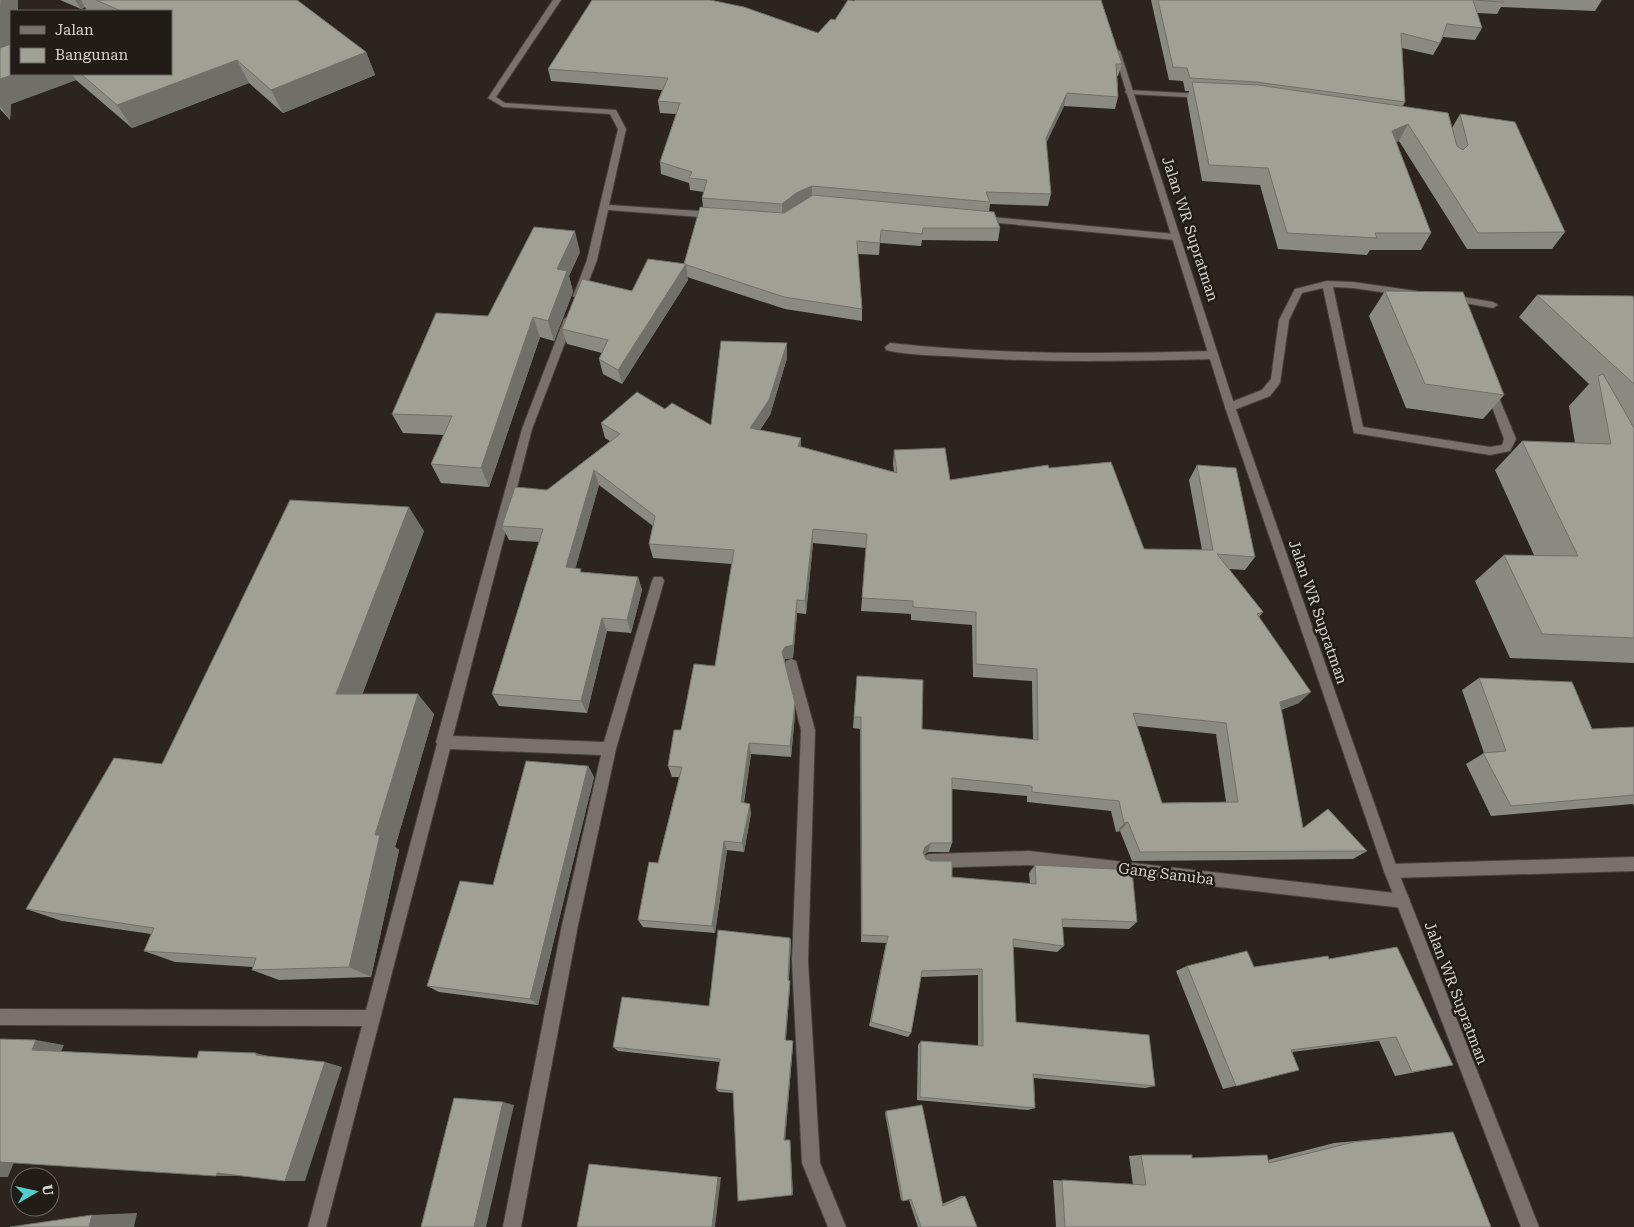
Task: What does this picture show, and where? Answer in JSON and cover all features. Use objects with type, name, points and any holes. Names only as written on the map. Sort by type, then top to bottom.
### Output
[{"type":"street","points":[[88,10],[117,0]]},
{"type":"street","points":[[317,1227],[370,1018],[527,429],[592,260],[622,129],[613,112],[503,106],[492,98],[557,0]]},
{"type":"street","name":"Jalan WR Supratman","points":[[1111,37],[1230,407],[1391,871],[1530,1227]]},
{"type":"street","points":[[1129,92],[1214,96]]},
{"type":"street","points":[[604,207],[722,216]]},
{"type":"street","points":[[972,218],[1175,237]]},
{"type":"street","points":[[1327,284],[1358,430],[1490,451],[1506,448],[1510,439],[1484,373]]},
{"type":"street","points":[[1230,407],[1266,393],[1276,380],[1284,320],[1298,291],[1327,284],[1353,285],[1432,296],[1457,304],[1493,305]]},
{"type":"street","points":[[890,347],[957,355],[1030,357],[1213,355]]},
{"type":"street","points":[[512,1227],[570,925],[608,750],[658,581]]},
{"type":"street","points":[[791,665],[808,730],[800,961],[812,1163],[837,1227]]},
{"type":"street","points":[[443,742],[608,750]]},
{"type":"street","name":"Gang Sanuba","points":[[929,861],[1029,858],[1402,900]]},
{"type":"street","points":[[1391,871],[1634,864]]},
{"type":"street","points":[[0,1017],[169,1019],[370,1018]]},
{"type":"building","points":[[96,0],[297,0],[366,52],[271,90],[237,60],[117,105],[82,75],[172,75],[172,10],[119,10]]},
{"type":"building","points":[[592,0],[710,0],[744,7],[818,33],[831,19],[835,20],[848,0],[1101,0],[1122,64],[1116,64],[1118,97],[1067,93],[1046,138],[1051,194],[986,192],[990,202],[812,186],[796,193],[782,204],[702,198],[707,180],[689,178],[692,172],[660,162],[680,103],[658,101],[668,78],[548,69]]},
{"type":"building","points":[[1158,0],[1473,0],[1482,28],[1447,24],[1440,43],[1401,33],[1405,102],[1256,82],[1190,78],[1187,68],[1173,67]]},
{"type":"building","points":[[1473,0],[1503,0],[1504,2]]},
{"type":"building","points":[[10,44],[10,75],[12,75],[0,79],[0,48]]},
{"type":"building","points":[[1192,82],[1258,85],[1448,113],[1457,146],[1463,150],[1468,145],[1460,114],[1515,122],[1565,232],[1478,233],[1408,124],[1392,131],[1431,233],[1375,233],[1377,238],[1287,233],[1268,168],[1209,165]]},
{"type":"building","points":[[813,195],[994,212],[1000,228],[923,228],[922,234],[881,230],[880,243],[857,241],[862,309],[784,297],[684,264],[700,207],[784,213]]},
{"type":"building","points":[[534,227],[575,231],[557,269],[567,271],[548,321],[533,317],[481,468],[431,464],[452,416],[392,414],[436,313],[488,316]]},
{"type":"building","points":[[648,259],[686,264],[618,370],[599,359],[608,340],[562,329],[582,279],[632,291]]},
{"type":"building","points":[[1385,291],[1463,292],[1504,395],[1425,384]]},
{"type":"building","points":[[1537,295],[1633,296],[1634,384]]},
{"type":"building","points":[[721,341],[787,343],[769,400],[750,428],[801,438],[798,446],[897,473],[894,450],[945,448],[950,480],[1048,465],[1049,468],[1111,462],[1144,549],[1213,550],[1197,465],[1236,468],[1255,557],[1217,554],[1263,612],[1257,614],[1311,692],[1280,702],[1303,828],[1328,809],[1367,851],[1140,852],[1128,822],[1124,823],[1119,801],[1032,792],[1032,786],[952,778],[952,843],[931,843],[925,847],[923,853],[926,859],[931,861],[952,861],[952,877],[1036,884],[1035,865],[1132,870],[1137,922],[1062,919],[1064,946],[1013,939],[1016,1022],[1149,1035],[1155,1086],[1033,1074],[1035,1108],[920,1097],[921,1041],[983,1046],[982,969],[922,971],[911,1033],[871,1022],[888,936],[862,935],[861,717],[854,717],[857,676],[923,680],[922,729],[1038,740],[1037,669],[976,664],[976,612],[913,607],[913,601],[862,598],[867,534],[813,529],[805,601],[797,600],[793,645],[785,647],[782,652],[795,703],[790,746],[749,743],[741,802],[750,804],[742,843],[724,841],[712,926],[638,920],[649,862],[658,863],[682,767],[668,766],[674,730],[681,730],[694,664],[715,666],[734,550],[649,544],[655,516],[594,470],[566,567],[581,569],[580,572],[638,577],[627,620],[602,618],[581,701],[492,694],[543,529],[502,526],[515,487],[547,490],[620,434],[601,423],[637,392],[665,409],[672,403],[711,425]],"holes":[[[1133,713],[1226,723],[1238,802],[1162,803]]]},
{"type":"building","points":[[1603,374],[1634,428],[1634,638],[1542,634],[1504,555],[1578,556],[1522,441],[1611,444],[1598,376]]},
{"type":"building","points":[[290,500],[409,507],[336,694],[418,694],[375,835],[380,835],[349,967],[252,970],[256,958],[144,951],[154,928],[26,909],[114,758],[162,764]]},
{"type":"building","points":[[1479,678],[1572,682],[1592,729],[1634,727],[1634,795],[1511,806],[1483,753],[1506,751]]},
{"type":"building","points":[[526,761],[588,766],[530,999],[427,986],[460,881],[493,885]]},
{"type":"building","points":[[718,930],[790,938],[788,980],[790,981],[785,1040],[793,1041],[784,1140],[790,1140],[792,1195],[738,1201],[733,1091],[716,1089],[720,1059],[613,1047],[622,997],[709,1006]]},
{"type":"building","points":[[1397,947],[1453,1065],[1412,1072],[1396,1037],[1291,1050],[1299,1070],[1236,1086],[1187,966],[1247,951],[1254,967],[1328,956],[1329,959]]},
{"type":"building","points":[[0,1039],[36,1040],[32,1050],[197,1058],[199,1051],[256,1053],[256,1055],[325,1062],[285,1181],[217,1173],[216,1176],[0,1162]]},
{"type":"building","points":[[454,1098],[503,1102],[474,1227],[421,1227]]},
{"type":"building","points":[[922,1105],[943,1206],[965,1196],[977,1227],[921,1227],[911,1199],[903,1201],[886,1111]]},
{"type":"building","points":[[1453,1132],[1491,1227],[1065,1227],[1062,1180],[1146,1185],[1141,1155],[1192,1155],[1192,1158],[1267,1155],[1269,1163],[1354,1142]]},
{"type":"building","points":[[589,1164],[718,1177],[712,1227],[577,1227]]},
{"type":"building","points":[[92,1215],[89,1227],[10,1227]]}]
